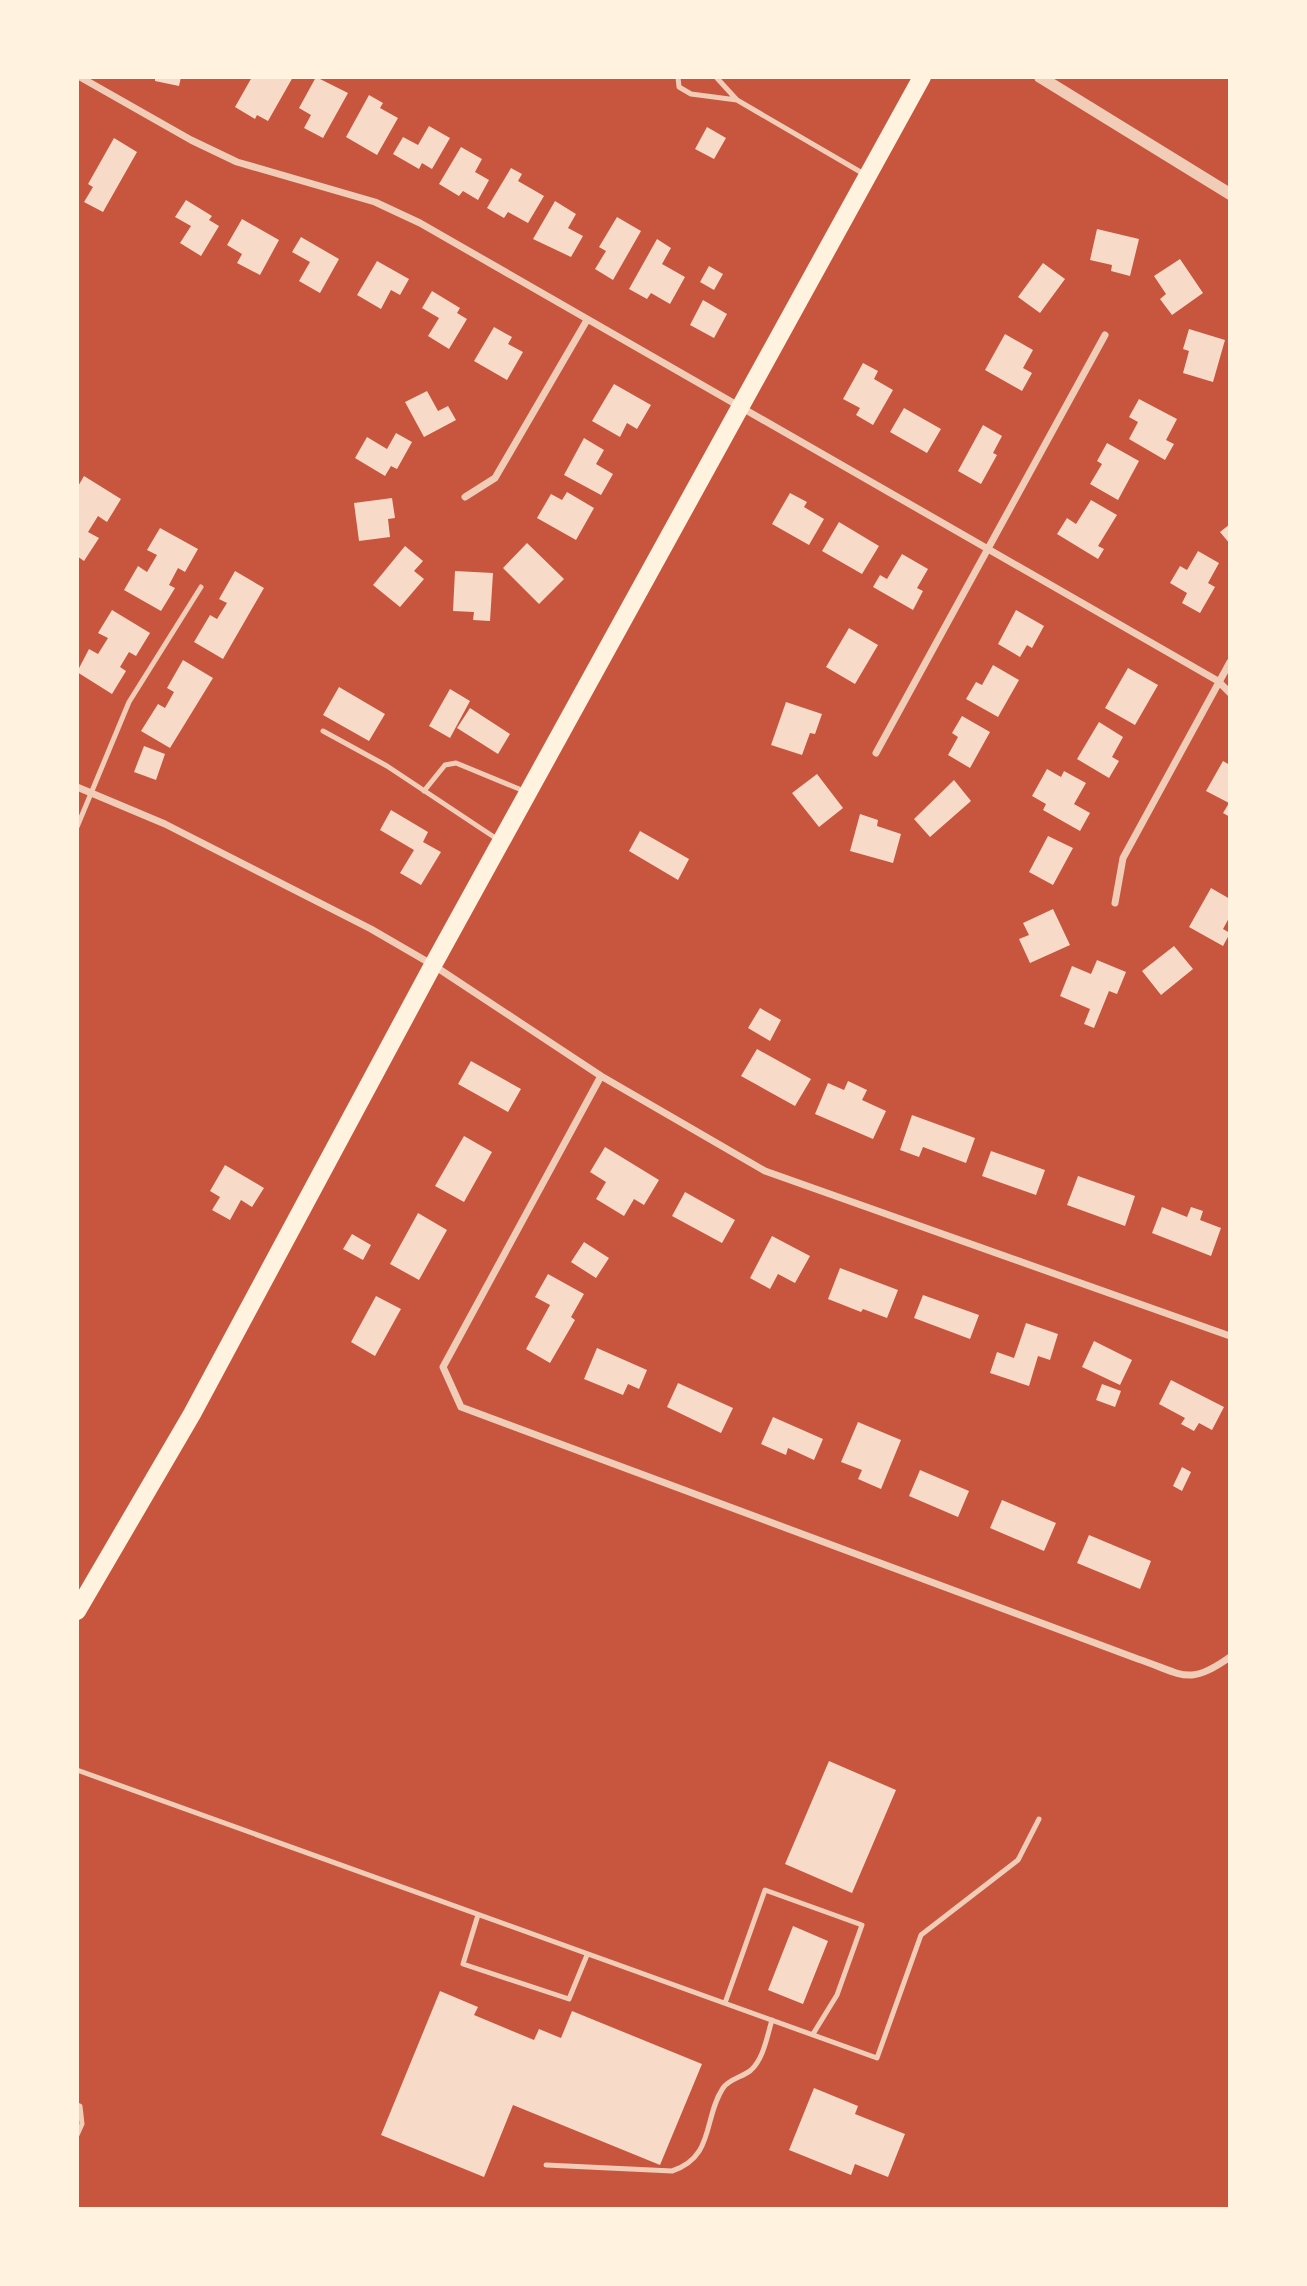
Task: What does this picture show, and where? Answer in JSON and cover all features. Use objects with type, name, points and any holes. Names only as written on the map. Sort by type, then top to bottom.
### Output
[{"type":"main road","points":[[77,1611],[192,1414],[433,965],[742,410],[922,77]]},
{"type":"street","points":[[80,77],[191,140],[237,162],[375,202],[420,223],[1217,681],[1230,693]]},
{"type":"street","points":[[1040,77],[1230,194]]},
{"type":"street","points":[[465,497],[495,478],[587,320]]},
{"type":"street","points":[[876,753],[1105,335]]},
{"type":"street","points":[[1115,903],[1123,858],[1217,681],[1230,662]]},
{"type":"street","points":[[77,787],[165,824],[259,870],[433,965],[601,1076],[765,1171],[1230,1336]]},
{"type":"street","points":[[601,1076],[443,1367],[461,1407],[1138,1659],[1194,1677],[1207,1673],[1230,1657]]},
{"type":"lane","points":[[678,77],[679,87],[691,94],[737,100]]},
{"type":"lane","points":[[716,77],[737,100],[869,177]]},
{"type":"lane","points":[[77,827],[129,702],[201,587]]},
{"type":"lane","points":[[323,731],[425,791],[502,843]]},
{"type":"lane","points":[[425,791],[446,765],[456,763],[530,794]]},
{"type":"lane","points":[[77,1770],[877,2058],[922,1935],[1018,1860],[1039,1819]]},
{"type":"lane","points":[[725,2003],[765,1890],[862,1925],[837,1995],[813,2035]]},
{"type":"lane","points":[[478,1916],[463,1965],[569,1999],[587,1955]]},
{"type":"lane","points":[[546,2165],[672,2171],[688,2166],[699,2154],[724,2086],[750,2071],[760,2058],[772,2020]]},
{"type":"lane","points":[[77,2105],[80,2106],[82,2124],[77,2135]]},
{"type":"building","points":[[155,77],[181,77],[179,86],[155,81]]},
{"type":"building","points":[[252,77],[293,77],[268,121],[257,115],[255,119],[235,107]]},
{"type":"building","points":[[316,77],[348,93],[323,138],[304,128],[311,115],[299,108]]},
{"type":"building","points":[[369,95],[383,103],[380,108],[398,118],[377,155],[346,137]]},
{"type":"building","points":[[429,126],[450,138],[432,169],[422,163],[419,169],[393,154],[403,137],[418,145]]},
{"type":"building","points":[[707,127],[726,138],[714,159],[695,149]]},
{"type":"building","points":[[114,138],[137,152],[103,212],[84,202],[93,187],[88,184]]},
{"type":"building","points":[[461,147],[482,159],[475,172],[489,180],[478,200],[463,191],[459,196],[439,184]]},
{"type":"building","points":[[511,168],[522,174],[518,181],[544,196],[528,223],[508,212],[504,218],[487,208]]},
{"type":"building","points":[[186,200],[212,216],[209,220],[219,226],[201,256],[180,243],[191,226],[175,217]]},
{"type":"building","points":[[555,201],[576,214],[568,228],[583,236],[571,257],[533,239]]},
{"type":"building","points":[[617,217],[641,231],[613,280],[595,269],[606,251],[599,247]]},
{"type":"building","points":[[242,219],[279,240],[260,275],[237,263],[242,254],[227,245]]},
{"type":"building","points":[[1097,229],[1139,239],[1130,276],[1111,271],[1112,265],[1090,260]]},
{"type":"building","points":[[301,237],[339,259],[320,293],[299,281],[310,262],[292,252]]},
{"type":"building","points":[[657,239],[671,248],[662,264],[685,277],[670,304],[651,293],[647,299],[629,289]]},
{"type":"building","points":[[1180,259],[1203,293],[1172,315],[1160,299],[1166,294],[1154,276]]},
{"type":"building","points":[[377,261],[409,279],[400,295],[391,290],[381,309],[357,295]]},
{"type":"building","points":[[1043,263],[1065,279],[1040,313],[1018,297]]},
{"type":"building","points":[[709,266],[723,274],[714,290],[700,282]]},
{"type":"building","points":[[432,291],[460,308],[457,313],[467,319],[449,349],[428,336],[439,318],[422,308]]},
{"type":"building","points":[[703,300],[727,314],[714,338],[690,325]]},
{"type":"building","points":[[494,327],[512,337],[508,344],[523,352],[507,380],[474,361]]},
{"type":"building","points":[[1189,329],[1225,340],[1213,382],[1183,373],[1189,351],[1183,349]]},
{"type":"building","points":[[1005,334],[1033,350],[1023,368],[1032,373],[1022,391],[985,370]]},
{"type":"building","points":[[863,363],[878,371],[874,379],[893,390],[873,425],[856,415],[860,408],[843,399]]},
{"type":"building","points":[[614,384],[651,405],[637,429],[627,423],[620,437],[592,421]]},
{"type":"building","points":[[427,391],[438,411],[448,406],[456,420],[424,437],[405,402]]},
{"type":"building","points":[[1139,399],[1177,419],[1166,440],[1174,444],[1165,460],[1129,439],[1138,422],[1129,417]]},
{"type":"building","points":[[904,408],[941,429],[927,453],[890,432]]},
{"type":"building","points":[[983,425],[1002,436],[993,453],[997,455],[981,484],[958,471]]},
{"type":"building","points":[[396,433],[412,442],[397,469],[391,466],[385,476],[355,458],[367,437],[387,449]]},
{"type":"building","points":[[584,438],[604,450],[596,464],[613,474],[601,495],[564,475]]},
{"type":"building","points":[[1107,443],[1139,461],[1118,500],[1090,484],[1102,464],[1097,461]]},
{"type":"building","points":[[84,476],[121,499],[107,522],[98,516],[88,532],[99,538],[84,561],[77,556],[77,488]]},
{"type":"building","points":[[567,492],[594,508],[576,540],[537,518],[551,494],[562,500]]},
{"type":"building","points":[[790,493],[807,502],[804,507],[824,519],[809,545],[772,524]]},
{"type":"building","points":[[392,498],[395,518],[388,519],[390,537],[359,541],[354,503]]},
{"type":"building","points":[[1091,500],[1117,515],[1098,546],[1104,549],[1098,559],[1057,534],[1067,518],[1076,524]]},
{"type":"building","points":[[839,522],[879,546],[862,574],[822,551]]},
{"type":"building","points":[[1230,524],[1230,544],[1220,532]]},
{"type":"building","points":[[160,528],[198,549],[185,572],[178,568],[169,585],[175,588],[161,611],[124,590],[138,566],[147,572],[157,555],[147,550]]},
{"type":"building","points":[[527,543],[564,579],[539,604],[503,568]]},
{"type":"building","points":[[405,546],[423,561],[414,571],[424,579],[400,607],[373,585]]},
{"type":"building","points":[[1198,551],[1219,563],[1208,583],[1215,587],[1200,613],[1182,603],[1187,593],[1170,583],[1180,566],[1187,570]]},
{"type":"building","points":[[902,554],[928,569],[917,588],[923,591],[913,610],[873,587],[880,575],[887,579]]},
{"type":"building","points":[[235,571],[264,588],[223,659],[194,642],[210,615],[217,619],[227,603],[219,599]]},
{"type":"building","points":[[455,571],[493,573],[490,621],[473,620],[474,612],[453,611]]},
{"type":"building","points":[[112,610],[150,633],[136,656],[129,652],[120,667],[126,671],[112,694],[77,672],[89,649],[98,654],[108,638],[98,633]]},
{"type":"building","points":[[1016,610],[1044,626],[1032,648],[1027,645],[1020,657],[998,644]]},
{"type":"building","points":[[849,628],[878,645],[855,684],[826,667]]},
{"type":"building","points":[[183,660],[213,678],[170,748],[141,731],[158,704],[165,708],[174,692],[167,688]]},
{"type":"building","points":[[993,665],[1019,680],[998,717],[966,699],[976,682],[982,685]]},
{"type":"building","points":[[1128,668],[1158,685],[1135,725],[1105,708]]},
{"type":"building","points":[[339,687],[385,714],[369,741],[323,715]]},
{"type":"building","points":[[450,689],[470,701],[450,738],[429,726]]},
{"type":"building","points":[[786,702],[822,714],[815,734],[810,733],[802,755],[771,745]]},
{"type":"building","points":[[470,708],[510,734],[498,754],[457,728]]},
{"type":"building","points":[[962,716],[990,732],[970,768],[948,755],[958,737],[952,733]]},
{"type":"building","points":[[1099,722],[1123,737],[1112,757],[1119,761],[1109,778],[1077,759]]},
{"type":"building","points":[[144,746],[165,754],[156,780],[134,772]]},
{"type":"building","points":[[1223,761],[1230,765],[1230,817],[1223,813],[1229,803],[1206,791]]},
{"type":"building","points":[[1047,769],[1061,777],[1064,771],[1086,783],[1074,804],[1090,813],[1080,831],[1043,810],[1046,804],[1032,796]]},
{"type":"building","points":[[817,774],[843,808],[819,827],[792,793]]},
{"type":"building","points":[[954,780],[971,801],[930,837],[914,819]]},
{"type":"building","points":[[391,810],[428,832],[423,842],[441,852],[421,885],[400,873],[414,850],[380,830]]},
{"type":"building","points":[[860,814],[878,820],[877,826],[901,834],[893,863],[850,851]]},
{"type":"building","points":[[640,831],[689,859],[678,880],[629,851]]},
{"type":"building","points":[[1048,836],[1073,848],[1053,885],[1029,872]]},
{"type":"building","points":[[1211,888],[1230,899],[1230,916],[1223,929],[1230,933],[1223,946],[1189,927]]},
{"type":"building","points":[[1053,909],[1070,945],[1030,963],[1019,939],[1029,935],[1023,923]]},
{"type":"building","points":[[1174,946],[1193,969],[1161,995],[1142,971]]},
{"type":"building","points":[[1097,960],[1126,972],[1117,994],[1109,991],[1094,1028],[1084,1024],[1090,1009],[1060,996],[1072,966],[1091,974]]},
{"type":"building","points":[[760,1008],[781,1020],[770,1041],[748,1028]]},
{"type":"building","points":[[757,1049],[811,1079],[795,1106],[741,1076]]},
{"type":"building","points":[[471,1061],[521,1089],[508,1112],[458,1084]]},
{"type":"building","points":[[848,1081],[867,1090],[862,1100],[886,1111],[873,1139],[815,1114],[828,1083],[844,1090]]},
{"type":"building","points":[[912,1115],[975,1138],[966,1163],[923,1147],[919,1157],[900,1150]]},
{"type":"building","points":[[464,1136],[492,1152],[464,1202],[435,1186]]},
{"type":"building","points":[[605,1147],[659,1180],[644,1205],[634,1199],[624,1216],[596,1199],[606,1182],[590,1172]]},
{"type":"building","points":[[991,1151],[1045,1170],[1036,1195],[982,1176]]},
{"type":"building","points":[[225,1165],[264,1188],[252,1207],[241,1200],[230,1220],[212,1210],[220,1197],[210,1191]]},
{"type":"building","points":[[1078,1176],[1135,1196],[1125,1226],[1067,1205]]},
{"type":"building","points":[[685,1192],[735,1220],[722,1243],[672,1216]]},
{"type":"building","points":[[1162,1207],[1187,1217],[1191,1207],[1203,1211],[1200,1220],[1221,1228],[1211,1256],[1152,1233]]},
{"type":"building","points":[[418,1213],[447,1230],[419,1280],[390,1264]]},
{"type":"building","points":[[352,1234],[371,1245],[363,1260],[343,1249]]},
{"type":"building","points":[[772,1236],[810,1256],[795,1283],[778,1274],[770,1289],[750,1278]]},
{"type":"building","points":[[584,1242],[609,1258],[596,1278],[571,1262]]},
{"type":"building","points":[[840,1268],[898,1290],[887,1318],[863,1309],[861,1312],[828,1299]]},
{"type":"building","points":[[548,1274],[584,1294],[571,1317],[575,1320],[550,1363],[526,1349],[550,1305],[535,1297]]},
{"type":"building","points":[[923,1295],[979,1315],[970,1339],[914,1318]]},
{"type":"building","points":[[376,1296],[401,1309],[375,1356],[351,1342]]},
{"type":"building","points":[[1026,1323],[1058,1334],[1050,1360],[1038,1356],[1029,1386],[990,1373],[997,1352],[1014,1358]]},
{"type":"building","points":[[1094,1341],[1132,1360],[1120,1385],[1082,1367]]},
{"type":"building","points":[[597,1348],[647,1370],[639,1389],[628,1384],[623,1395],[584,1379]]},
{"type":"building","points":[[1171,1380],[1224,1407],[1212,1430],[1199,1423],[1194,1431],[1181,1424],[1185,1418],[1159,1404]]},
{"type":"building","points":[[678,1383],[733,1408],[721,1433],[667,1407]]},
{"type":"building","points":[[1102,1384],[1121,1391],[1115,1407],[1096,1400]]},
{"type":"building","points":[[773,1417],[823,1439],[814,1460],[788,1448],[786,1455],[761,1444]]},
{"type":"building","points":[[858,1422],[901,1440],[881,1489],[858,1479],[862,1470],[841,1462]]},
{"type":"building","points":[[1182,1467],[1191,1472],[1182,1491],[1173,1486]]},
{"type":"building","points":[[920,1470],[969,1491],[958,1517],[909,1496]]},
{"type":"building","points":[[1002,1500],[1056,1523],[1044,1551],[990,1528]]},
{"type":"building","points":[[1089,1535],[1151,1561],[1140,1589],[1077,1563]]},
{"type":"building","points":[[829,1761],[896,1790],[852,1893],[785,1864]]},
{"type":"building","points":[[793,1926],[828,1941],[803,2004],[768,1990]]},
{"type":"building","points":[[440,1991],[478,2007],[474,2015],[534,2040],[539,2029],[561,2038],[572,2011],[702,2064],[660,2165],[513,2105],[484,2177],[381,2135]]},
{"type":"building","points":[[814,2088],[858,2106],[855,2114],[905,2134],[888,2177],[855,2164],[851,2175],[789,2150]]}]
